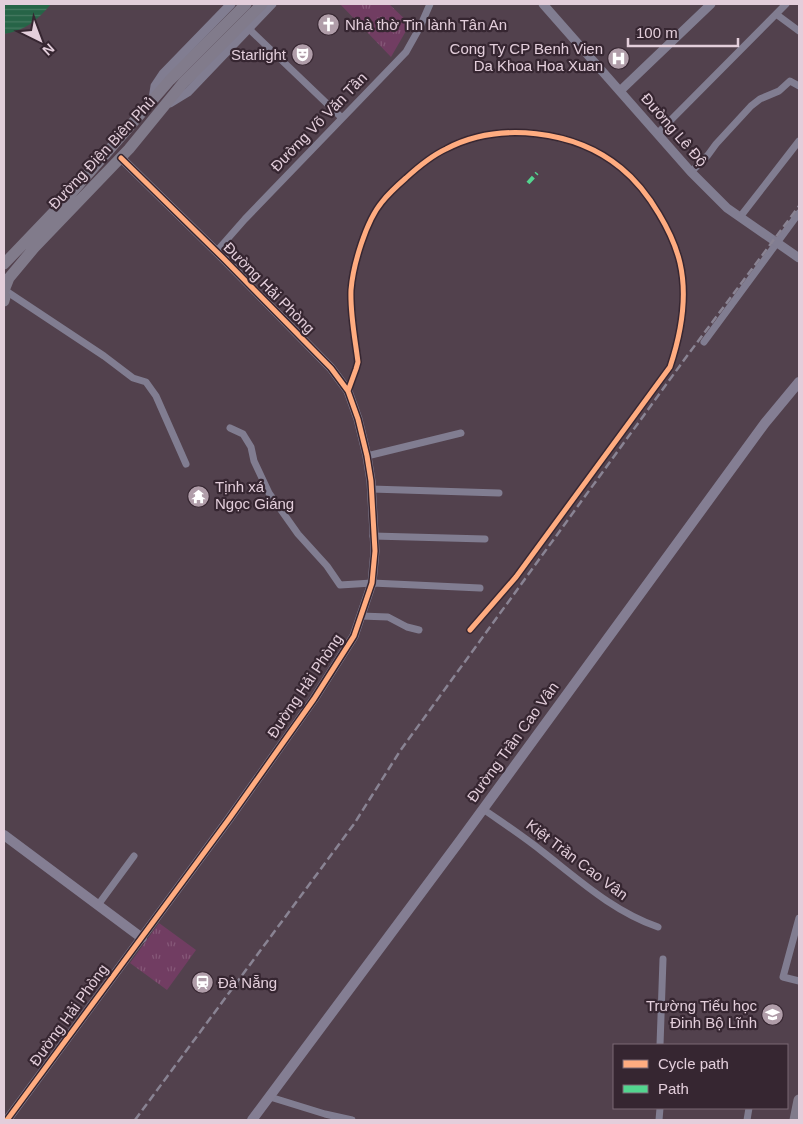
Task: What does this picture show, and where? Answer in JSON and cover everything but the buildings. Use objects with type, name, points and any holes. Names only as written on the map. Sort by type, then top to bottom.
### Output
[{"type":"main road","points":[[153,99],[246,4]]},
{"type":"main road","points":[[166,105],[183,83],[262,4]]},
{"type":"main road","name":"Đường Điện Biên Phủ","points":[[4,264],[69,196],[153,99]]},
{"type":"main road","name":"Đường Điện Biên Phủ","points":[[5,294],[9,278],[16,269],[121,158],[166,105]]},
{"type":"main road","name":"Đường Trần Cao Vân","points":[[252,1120],[483,809],[765,423],[799,382]]},
{"type":"main road","points":[[4,836],[142,938]]},
{"type":"main road","points":[[794,1120],[799,1100]]},
{"type":"street","name":"Đường Điện Biên Phủ","points":[[153,99],[155,86],[163,74],[231,4]]},
{"type":"street","name":"Đường Điện Biên Phủ","points":[[166,105],[188,92],[272,4]]},
{"type":"street","name":"Đường Võ Văn Tần","points":[[216,252],[406,52],[430,4]]},
{"type":"street","name":"Đường Lê Độ","points":[[543,4],[692,172],[727,208],[799,258]]},
{"type":"street","points":[[621,90],[711,4]]},
{"type":"street","points":[[658,133],[786,4]]},
{"type":"street","points":[[776,14],[799,31]]},
{"type":"street","points":[[248,28],[342,118]]},
{"type":"street","points":[[692,172],[751,106],[760,99],[779,91],[790,81],[799,86]]},
{"type":"street","points":[[348,391],[358,362],[351,289],[362,240],[376,210],[386,197],[416,169],[447,148],[481,137],[524,133],[542,134],[577,143],[608,159],[630,176],[651,200],[667,228],[681,264],[683,296],[683,316],[670,367],[513,582],[498,596],[470,630]]},
{"type":"street","points":[[740,218],[799,141]]},
{"type":"street","name":"Đường Hải Phòng","points":[[7,1120],[229,819],[318,692],[354,636],[372,583],[375,551],[367,456],[358,419],[348,391],[331,368],[121,158]]},
{"type":"street","points":[[704,342],[799,213]]},
{"type":"street","points":[[5,294],[104,356],[132,378],[146,382],[156,396],[186,464]]},
{"type":"street","points":[[230,428],[243,434],[251,447],[254,461],[269,493],[298,534],[310,545],[340,585],[372,583],[480,588]]},
{"type":"street","points":[[367,456],[461,433]]},
{"type":"street","points":[[371,489],[499,493]]},
{"type":"street","points":[[374,536],[485,539]]},
{"type":"street","points":[[361,616],[388,617],[407,627],[418,630]]},
{"type":"street","name":"Kiệt Trần Cao Vân","points":[[483,809],[529,841],[620,911],[642,922],[658,927]]},
{"type":"street","points":[[98,905],[134,856]]},
{"type":"street","points":[[799,918],[783,977],[799,981]]},
{"type":"street","points":[[660,1044],[663,959]]},
{"type":"street","points":[[270,1096],[326,1114],[352,1120]]},
{"type":"green space","points":[[340,4],[389,4],[410,24],[391,57]]},
{"type":"green space","points":[[159,923],[196,950],[167,990],[130,963]]},
{"type":"shaded area","points":[[4,4],[51,4],[30,24],[11,33],[4,34]]},
{"type":"railway","points":[[135,1120],[354,824],[400,751],[684,360],[799,206]]},
{"type":"marked path","points":[[528,183],[537,173]]},
{"type":"cycle path","points":[[348,391],[358,362],[352,317],[351,290],[357,256],[366,232],[376,210],[388,195],[420,166],[440,152],[467,140],[489,135],[513,133],[536,134],[582,145],[602,155],[627,173],[647,195],[666,226],[678,257],[683,289],[680,329],[670,367],[516,577],[470,630]]},
{"type":"cycle path","points":[[7,1120],[229,819],[314,699],[354,636],[372,583],[375,551],[371,481],[358,419],[348,391],[331,368],[121,158]]},
{"type":"place","name":"Nhà thờ Tin lành Tân An","points":[[329,25]]},
{"type":"place","name":"Starlight","points":[[302,55]]},
{"type":"place","name":"Cong Ty CP Benh Vien Da Khoa Hoa Xuan","points":[[619,58]]},
{"type":"place","name":"Tịnh xá Ngọc Giáng","points":[[199,496]]},
{"type":"place","name":"Đà Nẵng","points":[[202,983]]},
{"type":"place","name":"Trường Tiểu học Đinh Bộ Lĩnh","points":[[773,1015]]}]
